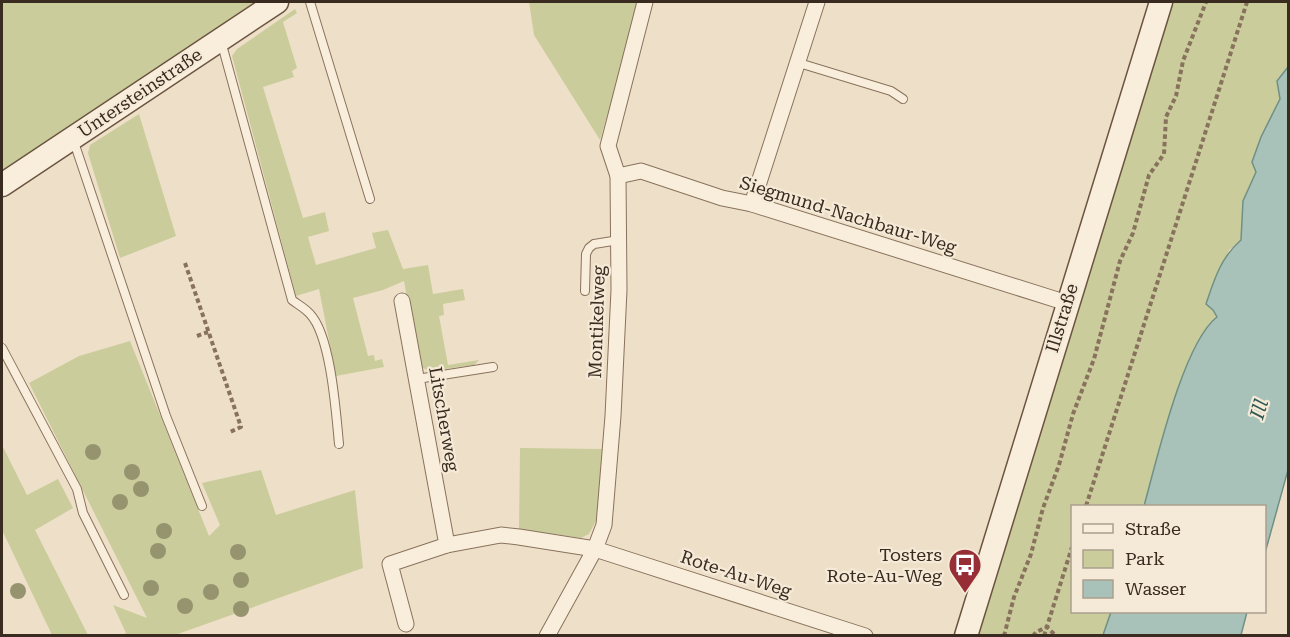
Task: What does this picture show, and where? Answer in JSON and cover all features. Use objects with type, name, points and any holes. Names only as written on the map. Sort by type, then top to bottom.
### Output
[{"type":"main road","name":"Untersteinstraße","points":[[2,185],[277,2]]},
{"type":"main road","name":"Illstraße","points":[[966,636],[1161,2]]},
{"type":"street","name":"Montikelweg","points":[[547,636],[595,549],[604,525],[613,416],[619,290],[618,176],[608,146],[645,2]]},
{"type":"street","points":[[752,204],[817,2]]},
{"type":"street","name":"Siegmund-Nachbaur-Weg","points":[[618,176],[640,171],[1067,303]]},
{"type":"street","name":"Litscherweg","points":[[402,301],[447,545]]},
{"type":"street","points":[[406,624],[390,564],[447,545],[501,535],[595,549]]},
{"type":"street","name":"Rote-Au-Weg","points":[[595,549],[865,636]]},
{"type":"lane","points":[[310,2],[370,199]]},
{"type":"lane","points":[[220,40],[292,300],[311,314],[322,336],[336,404],[339,444]]},
{"type":"lane","points":[[799,63],[891,91],[903,99]]},
{"type":"lane","points":[[73,137],[166,416],[202,506]]},
{"type":"lane","points":[[585,291],[586,255],[589,248],[594,244],[619,240]]},
{"type":"lane","points":[[2,348],[77,489],[83,513],[124,595]]},
{"type":"lane","points":[[417,379],[493,367]]},
{"type":"path","points":[[1004,636],[1014,597],[1031,554],[1073,414],[1094,359],[1120,261],[1133,233],[1149,175],[1164,154],[1166,117],[1176,96],[1183,61],[1206,2]]},
{"type":"path","points":[[1087,505],[1247,2]]},
{"type":"path","points":[[185,263],[241,427],[230,432]]},
{"type":"path","points":[[197,336],[208,332]]},
{"type":"path","points":[[1044,636],[1071,550]]},
{"type":"path","points":[[1033,636],[1047,627]]},
{"type":"path","points":[[1047,627],[1056,636]]},
{"type":"green space","points":[[2,2],[283,2],[2,185]]},
{"type":"green space","points":[[529,2],[640,2],[600,140],[534,35]]},
{"type":"green space","points":[[1161,2],[1288,2],[1288,67],[1277,81],[1281,99],[1273,112],[1256,171],[1243,201],[1241,240],[1229,250],[1213,310],[1218,317],[1194,351],[1183,376],[1144,505],[1071,505],[1071,613],[1111,613],[1103,635],[966,636]]},
{"type":"green space","points":[[295,9],[297,13],[283,22],[297,68],[292,71],[294,77],[263,87],[303,218],[325,212],[329,231],[308,237],[316,265],[376,248],[372,233],[388,230],[403,269],[428,265],[433,294],[463,289],[465,300],[443,304],[444,315],[439,316],[448,365],[479,360],[474,365],[430,371],[421,367],[404,281],[383,290],[353,298],[368,356],[374,355],[375,361],[382,359],[384,367],[336,376],[319,289],[296,296],[232,56],[237,49]]},
{"type":"green space","points":[[139,114],[176,236],[120,258],[88,153],[90,145]]},
{"type":"green space","points":[[130,341],[209,536],[220,525],[202,483],[261,470],[276,515],[355,490],[363,568],[175,635],[123,635],[126,633],[113,605],[147,618],[29,383],[79,356]]},
{"type":"green space","points":[[2,445],[27,495],[58,479],[73,508],[35,530],[88,635],[52,635],[2,530]]},
{"type":"green space","points":[[520,448],[602,449],[598,517],[589,534],[581,538],[519,529]]},
{"type":"water","name":"Ill","points":[[1288,67],[1288,470],[1266,549],[1266,505],[1144,505],[1163,434],[1182,377],[1193,351],[1217,317],[1206,304],[1223,261],[1241,240],[1243,201],[1256,172],[1252,162],[1261,137],[1280,99],[1277,81]]},
{"type":"water","points":[[1111,613],[1247,613],[1241,635],[1103,635]]},
{"type":"place","name":"Tosters Rote-Au-Weg","points":[[965,594]]}]
